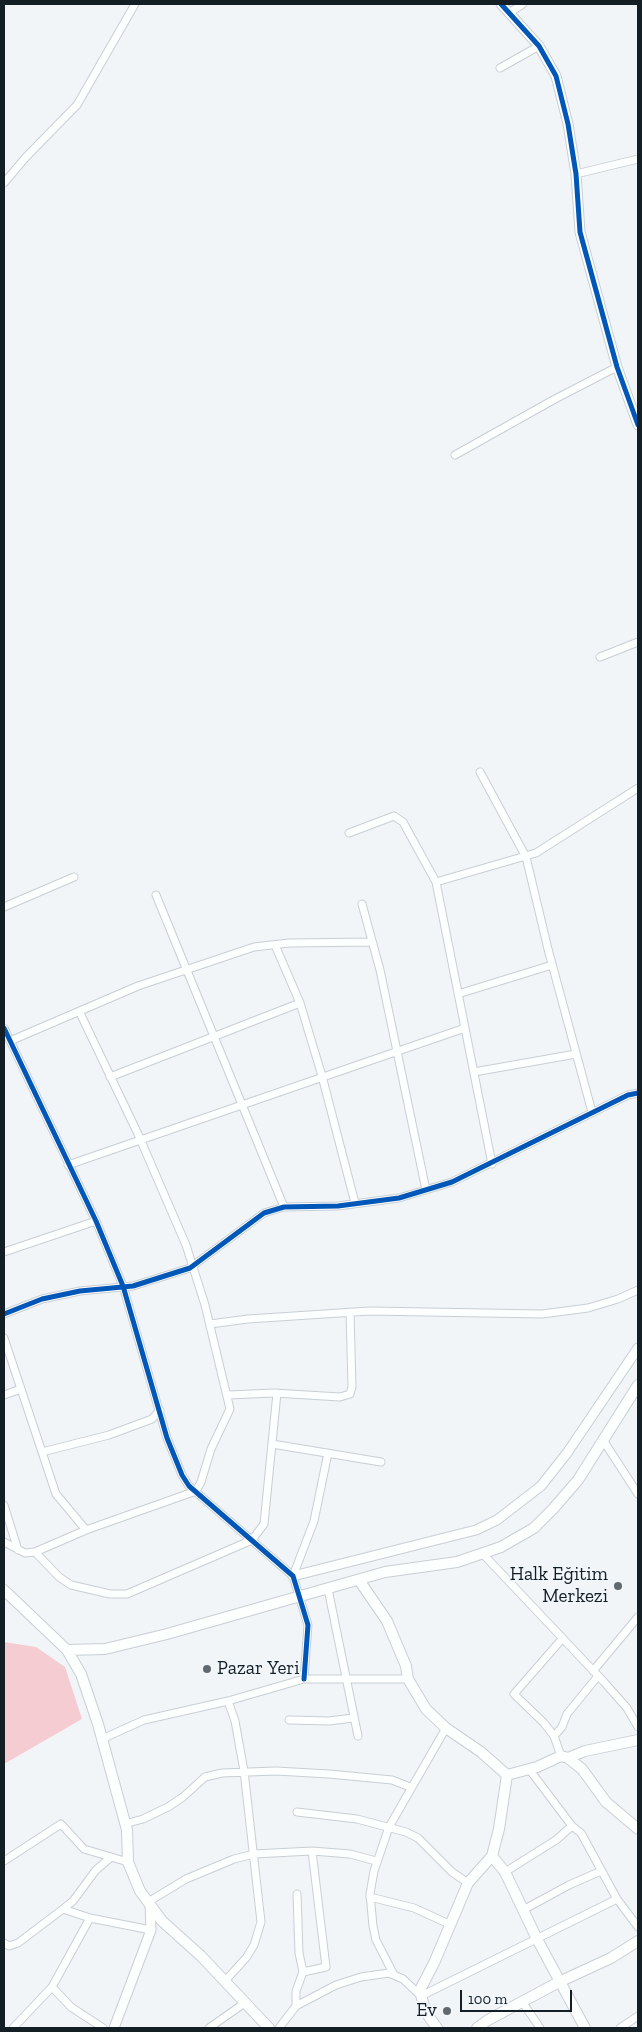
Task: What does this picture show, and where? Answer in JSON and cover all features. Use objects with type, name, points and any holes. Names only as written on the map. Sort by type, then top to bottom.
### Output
[{"type":"main road","points":[[68,1650],[105,1649],[301,1597],[385,1572],[457,1562],[501,1547],[534,1528],[578,1480],[638,1385]]},
{"type":"main road","points":[[359,1580],[387,1621],[406,1666],[408,1679],[426,1709],[446,1728],[481,1752],[507,1774]]},
{"type":"main road","points":[[4,1590],[68,1650],[81,1674],[102,1739],[125,1824],[128,1862],[140,1891],[162,1921],[246,2002],[266,2027]]},
{"type":"main road","points":[[507,1774],[585,1751],[638,1740]]},
{"type":"main road","points":[[565,1757],[582,1769],[606,1802],[638,1829]]},
{"type":"main road","points":[[437,2028],[425,2011],[420,1990],[434,1963],[468,1883],[492,1856],[499,1829],[507,1774]]},
{"type":"main road","points":[[492,1856],[505,1872],[559,1982],[585,2028]]},
{"type":"main road","points":[[476,2028],[559,1982],[611,1958],[638,1941]]},
{"type":"street","points":[[4,183],[26,157],[77,106],[135,4]]},
{"type":"street","points":[[501,4],[539,46],[556,76],[576,174],[580,232],[617,367],[638,425]]},
{"type":"street","points":[[509,13],[522,4]]},
{"type":"street","points":[[500,68],[539,46]]},
{"type":"street","points":[[576,174],[638,159]]},
{"type":"street","points":[[455,455],[555,398],[617,367]]},
{"type":"street","points":[[600,657],[638,642]]},
{"type":"street","points":[[480,772],[526,857],[552,966],[592,1112]]},
{"type":"street","points":[[436,882],[536,853],[638,788]]},
{"type":"street","points":[[349,833],[394,816],[403,822],[436,882],[492,1164]]},
{"type":"street","points":[[4,907],[74,877]]},
{"type":"street","points":[[156,894],[284,1207]]},
{"type":"street","points":[[362,904],[397,1051],[426,1190]]},
{"type":"street","points":[[10,1041],[80,1013],[138,986],[254,947],[372,942]]},
{"type":"street","points":[[275,945],[300,1003],[322,1076],[355,1204]]},
{"type":"street","points":[[458,994],[552,966]]},
{"type":"street","points":[[110,1077],[300,1003]]},
{"type":"street","points":[[4,1542],[25,1553],[35,1552],[86,1530],[196,1491],[201,1482],[211,1449],[230,1409],[210,1324],[186,1245],[140,1140],[80,1013]]},
{"type":"street","points":[[4,1028],[96,1221],[123,1286],[160,1410],[182,1475],[189,1486],[293,1576],[308,1624],[304,1679]]},
{"type":"street","points":[[68,1165],[243,1103],[465,1028]]},
{"type":"street","points":[[474,1072],[576,1054]]},
{"type":"street","points":[[4,1314],[42,1299],[80,1291],[133,1286],[192,1266],[257,1218],[284,1207],[355,1204],[399,1198],[452,1182],[492,1164],[592,1112],[628,1095],[638,1093]]},
{"type":"street","points":[[4,1252],[96,1221]]},
{"type":"street","points":[[210,1324],[248,1319],[350,1312],[542,1314],[588,1308],[618,1299],[638,1290]]},
{"type":"street","points":[[228,1394],[277,1393],[340,1397],[350,1394],[352,1387],[350,1312]]},
{"type":"street","points":[[4,1338],[56,1494],[86,1530]]},
{"type":"street","points":[[293,1576],[476,1530],[497,1520],[541,1486],[567,1453],[638,1348]]},
{"type":"street","points":[[4,1395],[20,1389]]},
{"type":"street","points":[[35,1552],[59,1577],[71,1584],[110,1594],[127,1594],[252,1540],[264,1524],[277,1393]]},
{"type":"street","points":[[42,1452],[109,1435],[152,1418],[160,1410]]},
{"type":"street","points":[[603,1440],[638,1494]]},
{"type":"street","points":[[272,1444],[381,1462]]},
{"type":"street","points":[[293,1576],[314,1521],[328,1454]]},
{"type":"street","points":[[4,1505],[18,1550]]},
{"type":"street","points":[[482,1553],[627,1708],[638,1728]]},
{"type":"street","points":[[328,1589],[358,1736]]},
{"type":"street","points":[[554,1736],[562,1727],[568,1714],[595,1674],[638,1617]]},
{"type":"street","points":[[562,1639],[514,1694],[544,1723],[554,1736],[565,1757]]},
{"type":"street","points":[[102,1739],[144,1720],[304,1679],[408,1679]]},
{"type":"street","points":[[225,1981],[246,1958],[254,1945],[261,1922],[244,1771],[235,1720],[228,1700]]},
{"type":"street","points":[[289,1720],[329,1721],[353,1718]]},
{"type":"street","points":[[394,1976],[376,1940],[370,1897],[376,1861],[389,1827],[446,1728]]},
{"type":"street","points":[[529,1769],[572,1826],[581,1833],[617,1898],[638,1927]]},
{"type":"street","points":[[125,1824],[143,1819],[168,1806],[183,1797],[205,1777],[222,1773],[276,1771],[392,1780],[410,1788]]},
{"type":"street","points":[[297,1812],[357,1819],[389,1827],[418,1838],[452,1872],[468,1883]]},
{"type":"street","points":[[4,1861],[61,1824],[84,1849],[128,1862]]},
{"type":"street","points":[[505,1872],[556,1840],[572,1826]]},
{"type":"street","points":[[303,1972],[326,1967],[312,1851]]},
{"type":"street","points":[[114,2028],[151,1930],[149,1903],[186,1878],[234,1859],[254,1854],[312,1851],[350,1854],[376,1861]]},
{"type":"street","points":[[4,1943],[9,1946],[18,1943],[63,1910],[78,1895],[89,1878],[110,1858]]},
{"type":"street","points":[[523,1910],[569,1885],[601,1871]]},
{"type":"street","points":[[296,2006],[296,1991],[303,1972],[299,1953],[297,1894]]},
{"type":"street","points":[[370,1897],[414,1908],[449,1924]]},
{"type":"street","points":[[279,2028],[296,2006],[336,1985],[361,1977],[389,1974],[403,1979],[421,1996],[617,1898]]},
{"type":"street","points":[[63,1910],[90,1918],[151,1930]]},
{"type":"street","points":[[13,2028],[52,1987],[90,1918]]},
{"type":"street","points":[[52,1987],[71,2007],[102,2028]]},
{"type":"street","points":[[209,2028],[246,2002]]},
{"type":"street","points":[[523,2003],[540,2028]]},
{"type":"street","points":[[620,2028],[638,2016]]},
{"type":"shaded area","points":[[4,1642],[36,1647],[65,1667],[82,1719],[4,1764]]},
{"type":"cycle path","points":[[501,4],[539,46],[556,76],[568,124],[576,174],[580,232],[617,367],[638,425]]},
{"type":"cycle path","points":[[4,1028],[96,1221],[123,1286],[167,1438],[182,1475],[189,1486],[293,1576],[308,1625],[304,1679]]},
{"type":"cycle path","points":[[4,1314],[42,1299],[80,1291],[133,1286],[190,1268],[264,1213],[284,1207],[338,1206],[399,1198],[452,1182],[628,1095],[638,1093]]},
{"type":"place","name":"Halk Eğitim Merkezi","points":[[618,1586]]},
{"type":"place","name":"Pazar Yeri","points":[[207,1669]]},
{"type":"place","name":"Ev","points":[[447,2011]]}]
